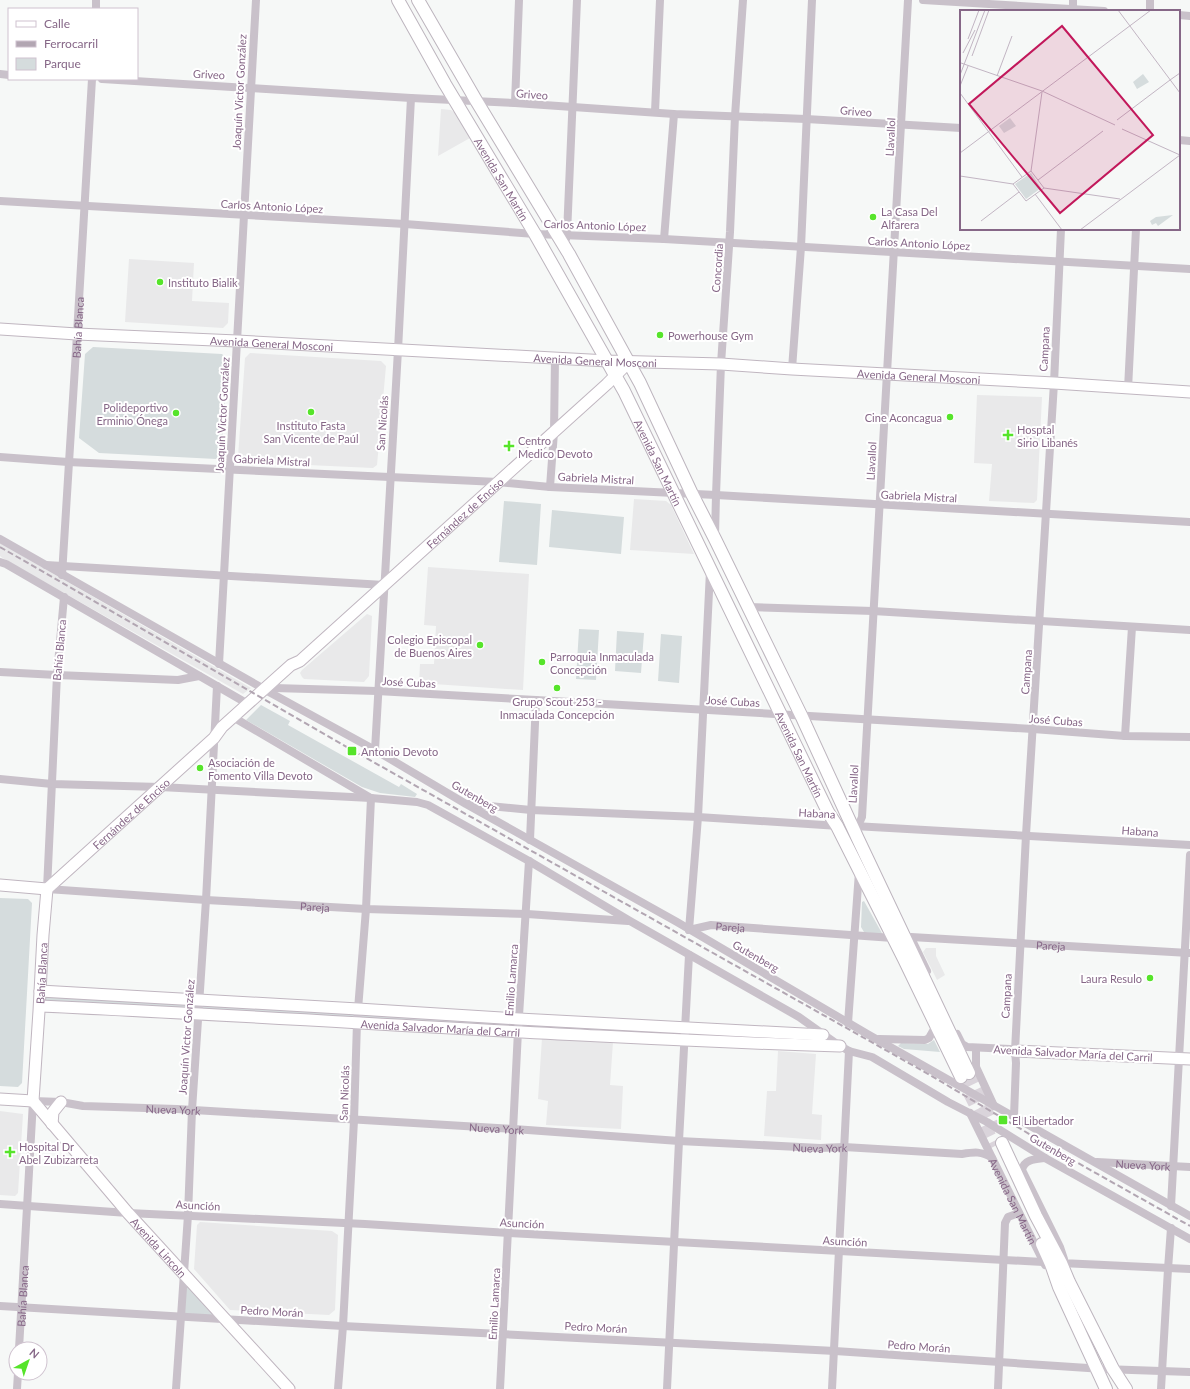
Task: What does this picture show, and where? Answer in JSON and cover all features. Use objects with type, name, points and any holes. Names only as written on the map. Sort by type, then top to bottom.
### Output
[{"type":"main road","name":"Avenida San Martín","points":[[398,0],[616,375],[828,812],[837,826],[962,1078]]},
{"type":"main road","name":"Avenida San Martín","points":[[418,0],[477,102],[563,238],[629,362],[855,826],[962,1078]]},
{"type":"main road","name":"Avenida San Martín","points":[[996,1149],[1036,1216],[1061,1263],[1113,1369],[1126,1389]]},
{"type":"main road","name":"Avenida San Martín","points":[[996,1149],[1046,1253],[1059,1287],[1106,1389]]},
{"type":"street","name":"Joaquín Victor González","points":[[219,664],[256,0]]},
{"type":"street","points":[[515,103],[519,0]]},
{"type":"street","points":[[563,238],[572,107],[577,0]]},
{"type":"street","points":[[655,112],[660,0]]},
{"type":"street","name":"Concordia","points":[[715,538],[721,364],[730,243],[735,116],[743,0]]},
{"type":"street","points":[[792,369],[801,247],[812,0]]},
{"type":"street","name":"Llavallol","points":[[855,826],[862,817],[908,0]]},
{"type":"street","points":[[923,0],[1073,10],[1073,0]]},
{"type":"street","points":[[1180,15],[1190,16]]},
{"type":"street","name":"Bahía Blanca","points":[[62,571],[68,462],[78,334],[92,80]]},
{"type":"street","name":"Griveo","points":[[119,80],[477,102],[515,103],[674,114],[806,119],[960,128]]},
{"type":"street","name":"San Nicolás","points":[[375,750],[377,691],[398,350],[411,98]]},
{"type":"street","points":[[664,239],[674,114]]},
{"type":"street","points":[[1180,140],[1190,141]]},
{"type":"street","name":"Carlos Antonio López","points":[[0,201],[405,224],[535,234],[563,238],[664,239],[1190,269]]},
{"type":"street","name":"Campana","points":[[1014,1116],[1015,1051],[1020,944],[1054,383],[1061,230]]},
{"type":"street","points":[[1128,389],[1136,230]]},
{"type":"street","name":"Avenida General Mosconi","points":[[0,329],[608,361],[721,364],[1190,392]]},
{"type":"street","points":[[550,487],[554,432],[555,358]]},
{"type":"street","name":"Fernández de Enciso","points":[[47,888],[214,738],[222,727],[248,704],[295,669],[300,661],[554,432],[629,362]]},
{"type":"street","name":"Gabriela Mistral","points":[[0,457],[68,462],[390,476],[498,482],[550,487],[1190,522]]},
{"type":"street","points":[[0,539],[46,565],[62,571],[224,575],[384,585]]},
{"type":"street","points":[[0,562],[64,597],[248,704]]},
{"type":"street","points":[[689,930],[698,817],[710,568]]},
{"type":"street","name":"Gutenberg","points":[[62,571],[219,664],[269,689],[848,1023],[878,1039],[962,1078],[994,1106],[1190,1216]]},
{"type":"street","name":"Bahía Blanca","points":[[19,1341],[47,888],[57,676],[64,597]]},
{"type":"street","points":[[748,607],[873,611],[1132,628],[1190,630]]},
{"type":"street","points":[[1125,736],[1132,628]]},
{"type":"street","points":[[0,672],[57,676],[178,680],[199,676]]},
{"type":"street","name":"Joaquín Victor González","points":[[176,1389],[188,1215],[192,1110],[206,900],[217,686]]},
{"type":"street","name":"Fernández de Enciso","points":[[214,738],[226,731],[269,689]]},
{"type":"street","name":"José Cubas","points":[[269,689],[377,691],[801,715],[1125,736],[1190,737]]},
{"type":"street","points":[[530,840],[536,700]]},
{"type":"street","points":[[238,720],[371,798]]},
{"type":"street","points":[[0,779],[52,784],[160,787],[371,798]]},
{"type":"street","name":"San Nicolás","points":[[338,1389],[343,1326],[354,1120],[357,1022],[366,909],[371,798]]},
{"type":"street","name":"Gutenberg","points":[[371,798],[422,803],[435,808],[529,861],[689,956],[799,1017],[845,1049],[872,1057],[1045,1158],[1190,1239]]},
{"type":"street","name":"Habana","points":[[466,804],[531,810],[698,817],[1190,845]]},
{"type":"street","points":[[1171,1206],[1173,1166],[1185,1059],[1190,855]]},
{"type":"street","name":"Emilio Lamarca","points":[[500,1389],[518,1031],[527,914],[529,861]]},
{"type":"street","points":[[848,1023],[859,870]]},
{"type":"street","name":"Pareja","points":[[0,885],[206,900],[366,909],[527,914],[630,921]]},
{"type":"street","name":"Avenida San Martín","points":[[893,913],[911,937],[959,1040]]},
{"type":"street","name":"Pareja","points":[[689,930],[711,925],[893,938]]},
{"type":"street","name":"Pareja","points":[[911,937],[1188,953]]},
{"type":"street","name":"Avenida San Martín","points":[[893,938],[896,954],[933,1031],[962,1078]]},
{"type":"street","points":[[667,1389],[689,956]]},
{"type":"street","name":"Avenida Salvador María del Carril","points":[[40,991],[823,1035]]},
{"type":"street","name":"Avenida Salvador María del Carril","points":[[40,1006],[199,1013],[845,1049]]},
{"type":"street","points":[[878,1039],[925,1040],[929,1038],[933,1031]]},
{"type":"street","name":"Avenida Salvador María del Carril","points":[[959,1040],[967,1047],[976,1048],[1185,1059]]},
{"type":"street","points":[[976,1048],[976,1067],[994,1106]]},
{"type":"street","points":[[832,1389],[844,1147],[845,1049]]},
{"type":"street","name":"Nueva York","points":[[0,1099],[33,1102],[61,1102],[83,1106],[192,1110],[514,1129],[679,1141],[820,1148],[844,1147],[962,1154],[979,1152],[985,1153],[996,1149]]},
{"type":"street","name":"Avenida Lincoln","points":[[33,1102],[128,1213],[290,1389]]},
{"type":"street","points":[[52,1124],[53,1112],[61,1102]]},
{"type":"street","name":"Avenida San Martín","points":[[970,1113],[996,1149],[1019,1213],[1043,1262],[1059,1287]]},
{"type":"street","name":"Avenida San Martín","points":[[1045,1158],[1029,1160],[1024,1164],[1022,1170],[1060,1247],[1064,1259],[1061,1263]]},
{"type":"street","name":"Nueva York","points":[[1095,1162],[1190,1167]]},
{"type":"street","name":"Asunción","points":[[0,1204],[128,1213],[674,1241],[839,1252],[1043,1262]]},
{"type":"street","points":[[998,1389],[1005,1259],[1005,1223],[1008,1218],[1019,1213]]},
{"type":"street","points":[[1161,1389],[1171,1228]]},
{"type":"street","points":[[1061,1263],[1190,1269]]},
{"type":"street","name":"Pedro Morán","points":[[0,1306],[343,1326],[835,1351],[1096,1368],[1190,1372]]},
{"type":"shaded area","points":[[441,109],[451,110],[455,113],[470,138],[438,156]]},
{"type":"shaded area","name":"Instituto Bialik","points":[[129,259],[194,263],[192,301],[229,303],[228,323],[223,328],[125,322]]},
{"type":"shaded area","name":"Instituto Fasta San Vicente de Paúl","points":[[250,353],[381,361],[386,366],[377,465],[373,468],[242,462],[238,457],[245,358]]},
{"type":"shaded area","name":"Hosptal Sirio Libanés","points":[[977,395],[1042,397],[1037,500],[1034,503],[989,501],[992,464],[974,463]]},
{"type":"shaded area","points":[[634,499],[666,501],[671,505],[694,554],[630,550]]},
{"type":"shaded area","points":[[0,543],[251,688],[243,694],[4,559],[0,556]]},
{"type":"shaded area","name":"Colegio Episcopal de Buenos Aires","points":[[428,567],[529,574],[523,690],[419,683],[420,664],[434,664],[436,626],[424,625]]},
{"type":"shaded area","points":[[367,614],[372,616],[369,676],[364,682],[304,679],[302,677],[300,673],[302,670]]},
{"type":"shaded area","points":[[926,948],[936,948],[936,956],[945,975],[937,980],[923,952]]},
{"type":"shaded area","points":[[542,1038],[613,1042],[610,1085],[623,1086],[621,1129],[546,1125],[548,1101],[538,1099]]},
{"type":"shaded area","points":[[778,1051],[816,1054],[812,1114],[822,1115],[821,1140],[764,1136],[767,1091],[776,1091]]},
{"type":"shaded area","name":"Hospital Dr Abel Zubizarreta","points":[[0,1111],[23,1114],[18,1193],[15,1196],[0,1195]]},
{"type":"shaded area","points":[[200,1222],[332,1231],[338,1235],[335,1310],[329,1315],[230,1310],[194,1269],[197,1225]]},
{"type":"green space","name":"Polideportivo Erminio Ónega","points":[[93,347],[222,354],[227,359],[222,453],[216,459],[99,453],[79,438],[85,354]]},
{"type":"green space","points":[[504,501],[541,504],[537,565],[499,562]]},
{"type":"green space","points":[[552,510],[624,517],[621,554],[549,547]]},
{"type":"green space","points":[[579,629],[599,630],[596,680],[576,679]]},
{"type":"green space","points":[[617,631],[644,633],[641,673],[615,671]]},
{"type":"green space","points":[[661,634],[682,636],[679,683],[658,681]]},
{"type":"green space","points":[[261,705],[290,721],[288,725],[399,787],[401,784],[417,794],[415,797],[380,793],[362,787],[246,720]]},
{"type":"green space","points":[[0,898],[28,899],[32,903],[22,1083],[18,1087],[0,1086]]},
{"type":"green space","points":[[864,901],[883,935],[864,932],[861,927],[862,902]]},
{"type":"green space","points":[[40,991],[794,1034],[794,1045],[40,1006]]},
{"type":"green space","points":[[934,1040],[940,1052],[904,1049],[898,1046],[901,1043],[928,1044]]},
{"type":"green space","points":[[184,1274],[225,1319],[181,1317]]},
{"type":"tunnel","points":[[969,1073],[996,1131]]},
{"type":"tunnel","points":[[961,1077],[995,1146]]},
{"type":"railway","points":[[0,547],[352,750],[930,1075],[1078,1163],[1190,1226]]},
{"type":"place","name":"La Casa Del Alfarera","points":[[873,217]]},
{"type":"place","name":"Instituto Bialik","points":[[160,282]]},
{"type":"place","name":"Powerhouse Gym","points":[[660,335]]},
{"type":"place","name":"Instituto Fasta San Vicente de Paúl","points":[[311,412]]},
{"type":"place","name":"Polideportivo Erminio Ónega","points":[[176,413]]},
{"type":"place","name":"Cine Aconcagua","points":[[950,417]]},
{"type":"place","name":"Hosptal Sirio Libanés","points":[[1008,435]]},
{"type":"place","name":"Centro Medico Devoto","points":[[509,446]]},
{"type":"place","name":"Colegio Episcopal de Buenos Aires","points":[[480,645]]},
{"type":"place","name":"Parroquia Inmaculada Concepción","points":[[542,662]]},
{"type":"place","name":"Grupo Scout 253 - Inmaculada Concepción","points":[[557,688]]},
{"type":"place","name":"Antonio Devoto","points":[[352,751]]},
{"type":"place","name":"Asociación de Fomento Villa Devoto","points":[[200,768]]},
{"type":"place","name":"Laura Resulo","points":[[1150,978]]},
{"type":"place","name":"El Libertador","points":[[1003,1120]]},
{"type":"place","name":"Hospital Dr Abel Zubizarreta","points":[[10,1152]]}]
